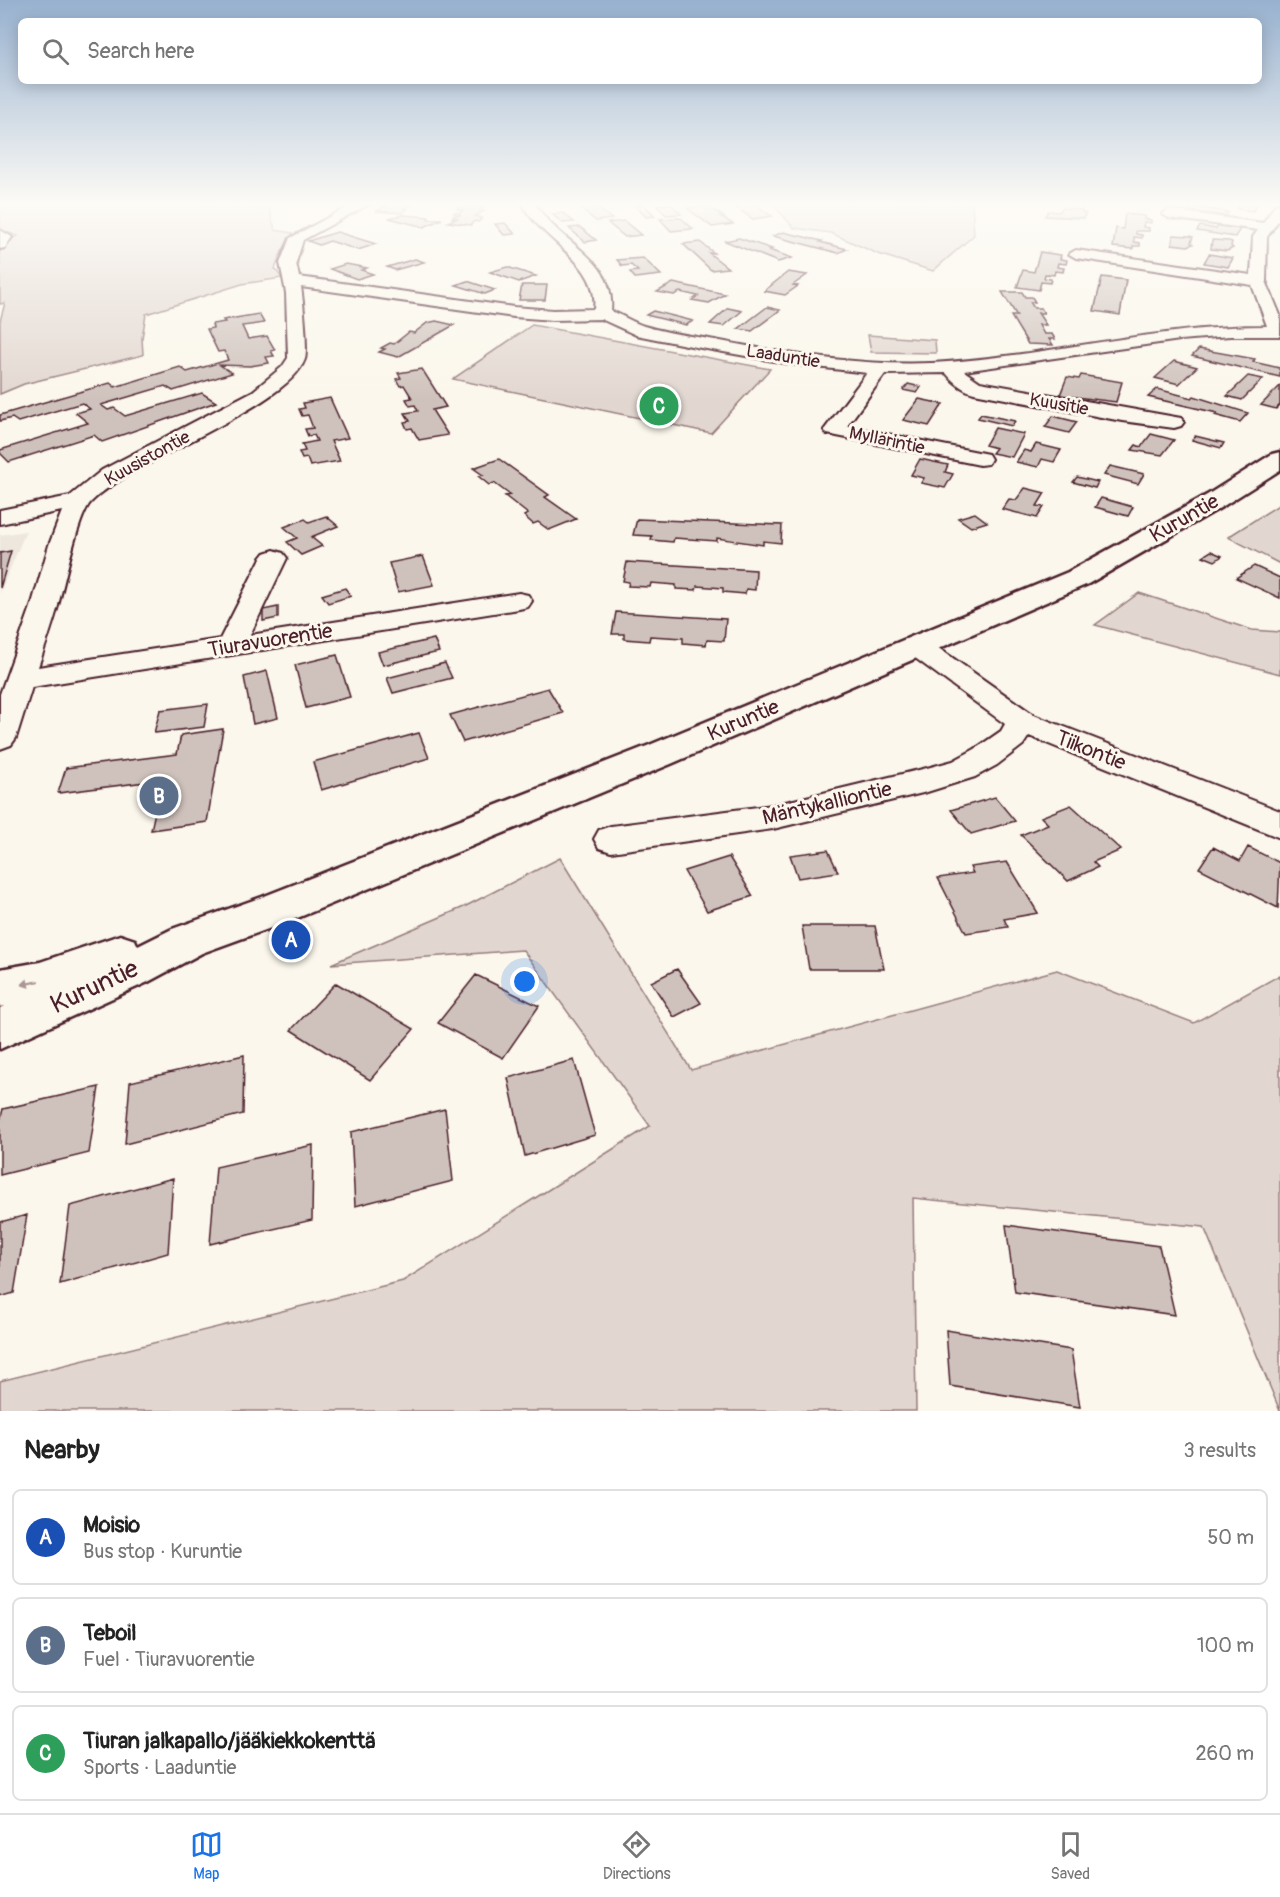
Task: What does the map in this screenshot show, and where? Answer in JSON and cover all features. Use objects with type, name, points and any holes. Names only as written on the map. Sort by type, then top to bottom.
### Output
[{"type":"main road","name":"Kuruntie","points":[[0,1029],[133,969],[187,941],[276,909],[659,756],[1078,579],[1216,500],[1280,459]]},
{"type":"main road","name":"Kuruntie","points":[[0,988],[40,981],[125,951],[187,941]]},
{"type":"street","name":"Kuusistontie","points":[[78,501],[110,476],[260,395],[289,370],[297,358],[289,269]]},
{"type":"street","points":[[592,269],[603,288],[602,314]]},
{"type":"street","points":[[1176,269],[1258,281]]},
{"type":"street","points":[[1258,269],[1258,281],[1279,331]]},
{"type":"street","name":"Laaduntie","points":[[292,281],[548,315],[602,314],[632,329],[717,346],[880,368],[953,368],[1049,357],[1176,334],[1242,330],[1279,331]]},
{"type":"street","name":"Myllärintie","points":[[880,368],[834,430],[980,459]]},
{"type":"street","name":"Kuusitie","points":[[953,368],[958,376],[974,387],[1122,415],[1174,422]]},
{"type":"street","points":[[0,517],[78,501]]},
{"type":"street","points":[[0,738],[21,680],[61,545],[78,501]]},
{"type":"street","points":[[230,646],[274,558]]},
{"type":"street","name":"Tiuravuorentie","points":[[21,680],[519,601]]},
{"type":"street","name":"Tiikontie","points":[[916,646],[1023,722],[1280,825]]},
{"type":"street","name":"Mäntykalliontie","points":[[611,839],[773,818],[927,780],[964,769],[986,757],[1012,738],[1023,722]]},
{"type":"shaded area","points":[[0,269],[275,269],[282,278],[242,284],[146,314],[142,338],[143,355],[24,384],[0,394],[0,321],[5,303],[0,304]]},
{"type":"shaded area","points":[[532,325],[770,369],[711,433],[453,379]]},
{"type":"shaded area","points":[[868,335],[935,340],[936,353],[871,352]]},
{"type":"shaded area","points":[[1280,504],[1280,564],[1228,537]]},
{"type":"shaded area","points":[[26,531],[0,593],[0,535]]},
{"type":"shaded area","points":[[1139,593],[1252,630],[1280,632],[1280,674],[1095,625]]},
{"type":"shaded area","points":[[560,858],[691,1070],[1057,970],[1194,1023],[1280,975],[1280,1411],[1204,1227],[913,1198],[916,1411],[0,1411],[0,1381],[403,1281],[650,1126],[523,950],[331,964],[464,907]]},
{"type":"building","points":[[330,269],[364,269],[361,270],[373,274],[357,279]]},
{"type":"building","points":[[513,269],[536,276],[519,282],[490,272]]},
{"type":"building","points":[[635,269],[654,269],[661,275],[635,278],[630,272],[638,271]]},
{"type":"building","points":[[1035,269],[1064,269],[1063,272],[1055,271],[1054,275],[1045,274],[1044,278],[1051,279],[1050,283],[1041,282],[1039,290],[1017,287],[1023,270],[1034,272]]},
{"type":"building","points":[[788,272],[807,275],[793,285],[798,286],[785,295],[764,291]]},
{"type":"building","points":[[1102,277],[1126,280],[1120,315],[1094,311]]},
{"type":"building","points":[[467,281],[495,290],[485,294],[456,285]]},
{"type":"building","points":[[673,283],[725,294],[709,303],[692,300],[698,296],[680,292],[674,295],[657,292]]},
{"type":"building","points":[[522,285],[547,285],[545,300],[519,300]]},
{"type":"building","points":[[1002,292],[1022,292],[1025,297],[1032,297],[1035,302],[1030,302],[1034,308],[1041,308],[1044,313],[1038,313],[1046,325],[1039,325],[1044,334],[1052,334],[1055,339],[1049,339],[1053,345],[1028,344],[1011,316],[1017,316]]},
{"type":"building","points":[[767,307],[780,310],[752,331],[738,329]]},
{"type":"building","points":[[728,308],[742,311],[724,326],[710,324]]},
{"type":"building","points":[[653,311],[693,321],[686,325],[646,315]]},
{"type":"building","points":[[259,314],[264,323],[242,326],[248,339],[267,336],[275,350],[271,351],[274,356],[266,357],[269,363],[250,366],[220,365],[232,373],[173,391],[165,386],[101,405],[108,410],[114,408],[125,416],[202,393],[216,402],[102,442],[94,435],[9,462],[0,453],[0,450],[88,423],[76,413],[90,409],[82,403],[18,422],[12,418],[0,421],[0,415],[110,383],[115,387],[180,367],[187,372],[228,360],[224,351],[218,352],[207,329],[213,328],[212,324],[225,322],[223,320]]},
{"type":"building","points":[[436,321],[454,325],[398,357],[379,352],[385,349],[381,348],[390,343],[394,344],[409,332],[414,333],[427,323]]},
{"type":"building","points":[[1199,349],[1255,359],[1253,362],[1280,368],[1280,377],[1192,356]]},
{"type":"building","points":[[1174,361],[1197,367],[1179,384],[1155,378]]},
{"type":"building","points":[[422,369],[446,407],[432,410],[448,435],[419,440],[412,428],[407,429],[404,422],[410,421],[405,413],[418,411],[415,405],[410,406],[406,399],[412,398],[404,385],[400,386],[396,379],[401,378],[398,373]]},
{"type":"building","points":[[1081,375],[1122,382],[1116,402],[1060,395],[1067,377],[1079,379]]},
{"type":"building","points":[[1248,376],[1263,379],[1242,400],[1227,396]]},
{"type":"building","points":[[908,384],[921,387],[917,393],[903,390]]},
{"type":"building","points":[[1280,386],[1280,405],[1276,409],[1261,405]]},
{"type":"building","points":[[1157,389],[1192,398],[1194,396],[1248,413],[1240,422],[1215,415],[1217,413],[1148,397]]},
{"type":"building","points":[[330,398],[348,438],[331,441],[340,461],[310,466],[307,458],[302,459],[299,452],[305,451],[302,444],[317,441],[314,435],[308,436],[305,429],[313,428],[308,415],[302,416],[299,409],[305,408],[303,403]]},
{"type":"building","points":[[919,399],[943,404],[929,426],[903,420]]},
{"type":"building","points":[[981,414],[1015,421],[1012,426],[978,418]]},
{"type":"building","points":[[1053,416],[1077,422],[1069,433],[1045,427]]},
{"type":"building","points":[[995,428],[1024,434],[1012,457],[992,453],[996,448],[985,445]]},
{"type":"building","points":[[1151,434],[1174,440],[1162,455],[1132,450],[1136,445],[1141,447]]},
{"type":"building","points":[[1195,436],[1224,443],[1221,448],[1192,440]]},
{"type":"building","points":[[1036,444],[1061,450],[1054,462],[1042,459],[1038,467],[1016,462],[1024,450],[1031,452]]},
{"type":"building","points":[[499,459],[549,495],[545,497],[576,519],[549,530],[538,522],[533,524],[524,516],[528,514],[505,496],[510,495],[494,483],[489,485],[478,476],[483,475],[473,468]]},
{"type":"building","points":[[920,459],[948,465],[945,472],[953,474],[945,488],[921,483],[924,478],[911,475]]},
{"type":"building","points":[[1110,466],[1144,474],[1138,484],[1104,475]]},
{"type":"building","points":[[1077,477],[1098,482],[1095,488],[1073,482]]},
{"type":"building","points":[[1025,488],[1045,493],[1037,506],[1044,507],[1037,518],[1002,509],[1009,499],[1016,500]]},
{"type":"building","points":[[1101,498],[1133,507],[1128,516],[1095,507]]},
{"type":"building","points":[[975,513],[987,522],[971,527],[958,518]]},
{"type":"building","points":[[326,516],[338,526],[311,537],[322,546],[301,555],[287,542],[297,538],[284,527],[305,519],[309,522]]},
{"type":"building","points":[[637,519],[782,525],[781,543],[763,541],[763,545],[717,538],[717,541],[674,538],[673,542],[651,540],[652,536],[633,535]]},
{"type":"building","points":[[11,551],[0,588],[0,553]]},
{"type":"building","points":[[1211,551],[1222,556],[1215,561],[1203,556]]},
{"type":"building","points":[[423,556],[434,585],[398,592],[389,563]]},
{"type":"building","points":[[627,562],[756,570],[755,590],[746,589],[745,594],[723,592],[723,588],[697,586],[696,590],[676,589],[676,585],[651,583],[650,587],[628,586],[629,582],[623,581]]},
{"type":"building","points":[[1254,566],[1280,578],[1280,598],[1236,578]]},
{"type":"building","points":[[345,588],[351,596],[328,603],[322,595]]},
{"type":"building","points":[[278,607],[278,618],[263,621],[263,610]]},
{"type":"building","points":[[616,612],[726,619],[724,641],[707,640],[706,645],[683,643],[683,638],[650,636],[649,641],[624,639],[624,634],[612,634]]},
{"type":"building","points":[[434,639],[439,652],[383,665],[378,652]]},
{"type":"building","points":[[337,655],[350,697],[306,708],[295,665]]},
{"type":"building","points":[[445,663],[452,678],[393,693],[387,678]]},
{"type":"building","points":[[267,671],[278,718],[253,724],[244,677]]},
{"type":"building","points":[[548,688],[563,713],[463,742],[450,715]]},
{"type":"building","points":[[208,704],[204,727],[154,733],[160,710]]},
{"type":"building","points":[[223,729],[207,822],[151,830],[162,780],[58,793],[66,768],[177,754],[181,735]]},
{"type":"building","points":[[419,733],[429,758],[321,790],[313,762]]},
{"type":"building","points":[[995,797],[1015,821],[971,834],[951,810]]},
{"type":"building","points":[[1071,805],[1121,850],[1093,862],[1098,867],[1068,881],[1021,835],[1048,824],[1041,817]]},
{"type":"building","points":[[1213,847],[1240,861],[1248,847],[1280,863],[1278,908],[1199,868]]},
{"type":"building","points":[[828,850],[838,872],[798,878],[790,855]]},
{"type":"building","points":[[729,857],[753,896],[707,911],[684,871]]},
{"type":"building","points":[[1007,862],[1038,913],[1004,919],[1008,927],[966,933],[938,878],[973,873],[970,867]]},
{"type":"building","points":[[802,926],[875,926],[884,969],[809,969]]},
{"type":"building","points":[[677,969],[701,1003],[674,1017],[651,982]]},
{"type":"building","points":[[476,975],[539,1006],[503,1058],[438,1023]]},
{"type":"building","points":[[336,983],[414,1029],[370,1080],[291,1030]]},
{"type":"building","points":[[244,1055],[243,1114],[125,1144],[130,1082]]},
{"type":"building","points":[[574,1060],[595,1135],[525,1156],[508,1078]]},
{"type":"building","points":[[99,1087],[89,1153],[0,1175],[0,1121],[3,1109]]},
{"type":"building","points":[[445,1109],[453,1181],[355,1206],[351,1132]]},
{"type":"building","points":[[313,1145],[312,1220],[210,1244],[216,1167]]},
{"type":"building","points":[[173,1178],[168,1253],[60,1284],[70,1206]]},
{"type":"building","points":[[27,1215],[14,1293],[0,1297],[0,1222]]},
{"type":"building","points":[[1006,1225],[1159,1246],[1175,1315],[1015,1292]]},
{"type":"building","points":[[946,1330],[1071,1350],[1080,1407],[950,1386]]},
{"type":"place","name":"Tiuran jalkapallo/jääkiekkokenttä","points":[[659,406]]},
{"type":"place","name":"Teboil","points":[[159,796]]},
{"type":"place","name":"Moisio","points":[[291,940]]}]
